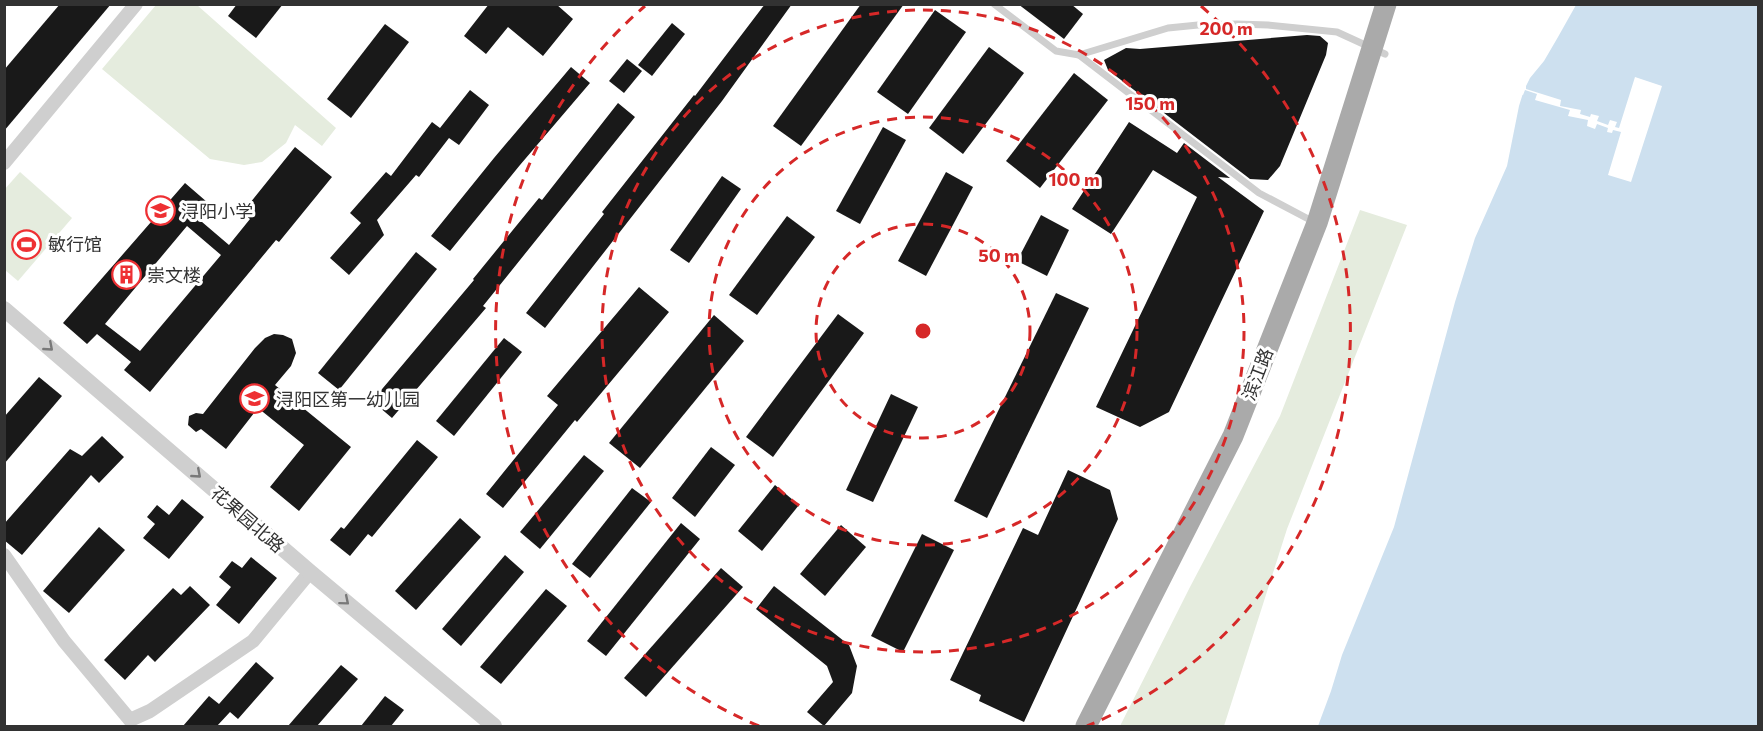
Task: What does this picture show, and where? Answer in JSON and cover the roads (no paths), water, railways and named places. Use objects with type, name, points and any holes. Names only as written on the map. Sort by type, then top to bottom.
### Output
[{"type":"main road","name":"滨江路","points":[[1086,726],[1233,436],[1317,223],[1386,4]]},
{"type":"main road","name":"滨江路","points":[[1102,726],[1246,441],[1330,228],[1401,4]]},
{"type":"street","points":[[4,163],[136,4]]},
{"type":"street","name":"花果园北路","points":[[4,309],[310,572],[494,726]]},
{"type":"street","points":[[4,555],[64,641],[130,720],[150,711],[253,641],[310,572]]},
{"type":"lane","points":[[994,4],[1056,51],[1079,55],[1168,28],[1227,24],[1268,25],[1337,32],[1385,54]]},
{"type":"lane","points":[[1079,55],[1259,193],[1317,223]]},
{"type":"water","points":[[1576,5],[1758,5],[1758,726],[1318,726],[1342,655],[1394,527],[1455,302],[1475,238],[1507,166],[1524,90],[1530,78],[1544,61]]},
{"type":"place","name":"浔阳小学","points":[[160,211]]},
{"type":"place","name":"敏行馆","points":[[27,244]]},
{"type":"place","name":"崇文楼","points":[[126,275]]},
{"type":"place","name":"浔阳区第一幼儿园","points":[[255,399]]}]
